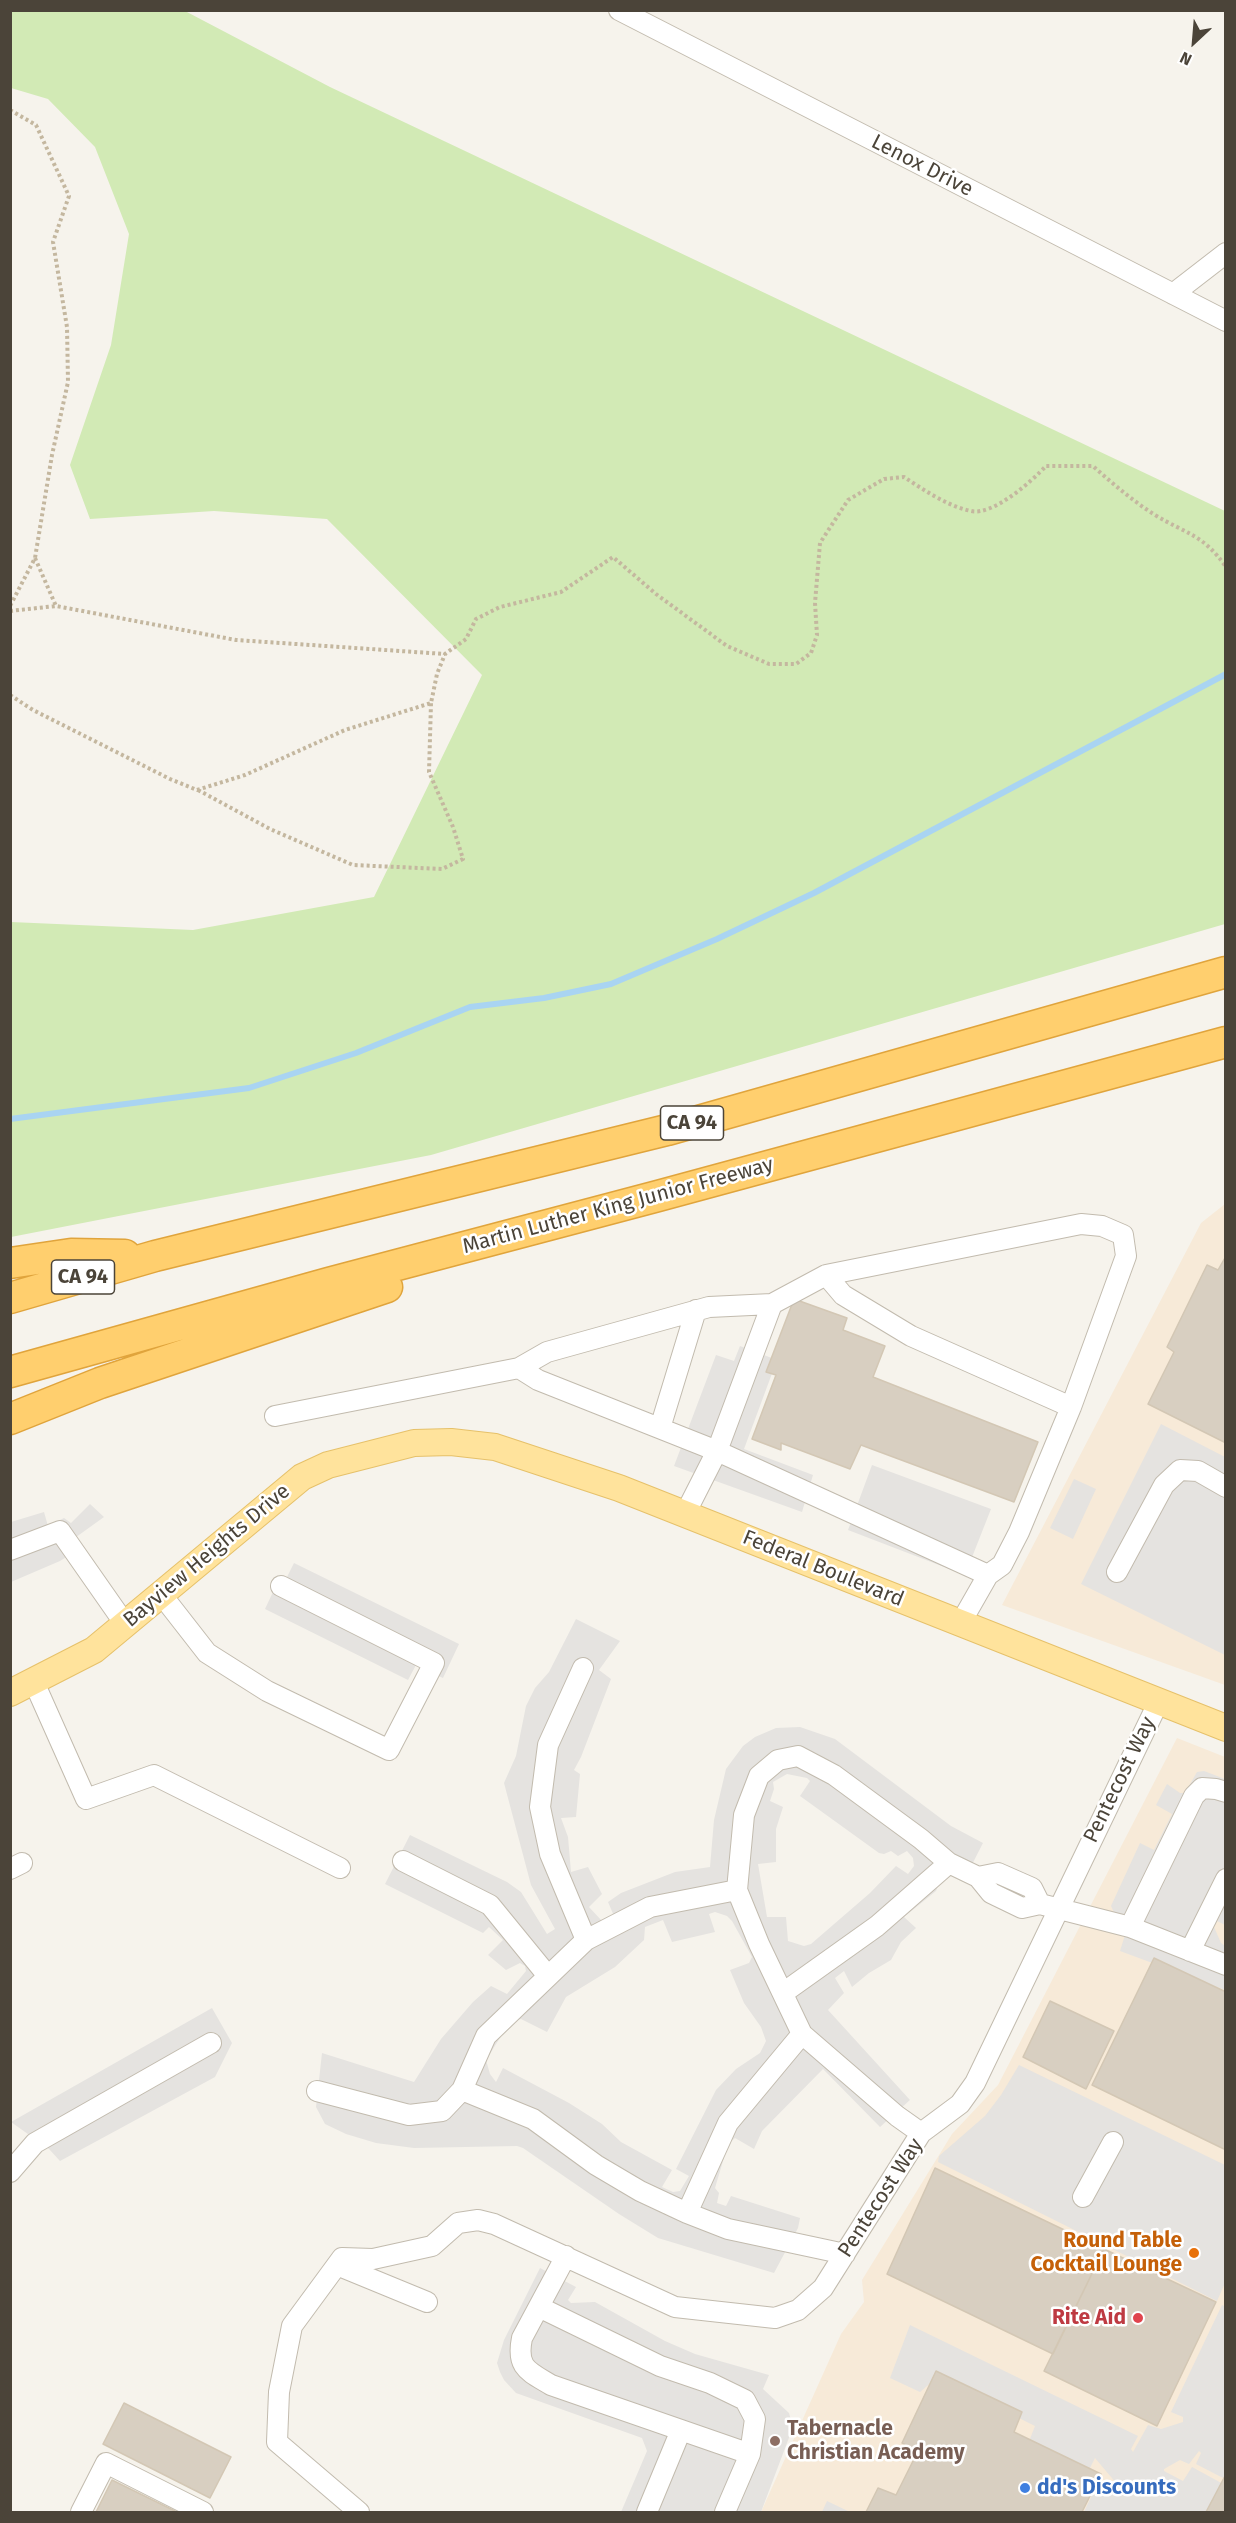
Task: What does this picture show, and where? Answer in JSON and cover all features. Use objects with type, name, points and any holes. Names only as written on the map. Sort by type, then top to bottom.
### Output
[{"type":"highway","name":"CA 94","points":[[10,1298],[154,1256],[667,1130],[1226,972]]},
{"type":"highway","name":"Martin Luther King Junior Freeway","points":[[10,1372],[329,1283],[1226,1042]]},
{"type":"highway","points":[[1045,1090],[1226,1057]]},
{"type":"highway","points":[[10,1419],[100,1383],[658,1196]]},
{"type":"highway","points":[[10,1263],[71,1254],[154,1256]]},
{"type":"main road","name":"Federal Boulevard","points":[[414,1443],[451,1442],[495,1447],[619,1488],[1226,1728]]},
{"type":"main road","name":"Bayview Heights Drive","points":[[10,1693],[94,1650],[302,1477],[328,1465],[414,1443]]},
{"type":"street","name":"Lenox Drive","points":[[619,10],[1226,321]]},
{"type":"street","points":[[1173,294],[1226,253]]},
{"type":"street","points":[[275,1416],[519,1368],[547,1352],[709,1307],[772,1304],[826,1275],[1081,1224],[1102,1226],[1123,1235],[1126,1256],[1071,1407],[1019,1532],[1002,1565],[987,1575],[960,1624]]},
{"type":"street","points":[[826,1275],[843,1295],[911,1336],[1071,1407]]},
{"type":"street","points":[[685,1514],[717,1451],[772,1304]]},
{"type":"street","points":[[660,1428],[696,1310]]},
{"type":"street","points":[[519,1368],[538,1380],[717,1451],[987,1575]]},
{"type":"street","points":[[1117,1572],[1164,1485],[1180,1470],[1198,1472],[1226,1487]]},
{"type":"street","points":[[10,1550],[60,1531],[125,1624]]},
{"type":"street","points":[[161,1594],[207,1653],[267,1691],[389,1750],[434,1663],[281,1586]]},
{"type":"street","points":[[582,1668],[548,1745],[540,1808],[550,1854],[586,1940]]},
{"type":"street","points":[[33,1680],[86,1799],[154,1775],[340,1868]]},
{"type":"street","name":"Pentecost Way","points":[[337,2265],[342,2258],[373,2259],[432,2246],[458,2223],[478,2220],[494,2224],[675,2307],[775,2318],[798,2310],[824,2288],[921,2133],[960,2104],[975,2083],[1049,1907],[1158,1703]]},
{"type":"street","points":[[921,2133],[897,2116],[802,2034],[737,1890],[744,1815],[759,1776],[778,1760],[798,1756],[834,1775],[921,1839],[949,1863],[978,1877],[998,1873],[1032,1888],[1049,1907],[1130,1927],[1226,1965]]},
{"type":"street","points":[[1130,1927],[1194,1796],[1202,1788],[1226,1792]]},
{"type":"street","points":[[403,1861],[490,1905],[548,1976]]},
{"type":"street","points":[[783,1994],[877,1926],[949,1863]]},
{"type":"street","points":[[1190,1951],[1226,1879]]},
{"type":"street","points":[[317,2091],[409,2115],[442,2111],[462,2090],[486,2036],[586,1940],[650,1907],[737,1890]]},
{"type":"street","points":[[687,2212],[728,2123],[802,2034]]},
{"type":"street","points":[[10,2172],[35,2143],[211,2043]]},
{"type":"street","points":[[462,2090],[533,2119],[596,2165],[640,2191],[687,2212],[728,2229],[845,2254]]},
{"type":"street","points":[[1083,2197],[1113,2142]]},
{"type":"street","points":[[566,2256],[522,2338],[519,2353],[522,2363],[531,2373],[551,2385],[750,2454]]},
{"type":"street","points":[[359,2512],[278,2442],[279,2392],[292,2326],[337,2265],[427,2302]]},
{"type":"street","points":[[539,2307],[660,2366],[710,2383],[746,2400],[755,2419],[750,2454],[725,2512]]},
{"type":"street","points":[[647,2512],[681,2430]]},
{"type":"street","points":[[81,2512],[106,2463],[203,2512]]},
{"type":"path","points":[[10,110],[36,126],[69,196],[53,242],[67,327],[68,382],[51,455],[34,558],[10,606]]},
{"type":"path","points":[[10,695],[33,710],[170,779],[197,790],[270,829],[353,865],[442,869],[463,859],[453,827],[429,772],[430,703],[445,654],[466,639],[476,619],[500,607],[561,592],[613,557],[656,594],[727,646],[769,664],[796,664],[811,653],[817,635],[815,603],[820,543],[848,500],[884,479],[904,477],[932,495],[973,512],[999,505],[1030,483],[1046,466],[1093,466],[1123,493],[1156,516],[1194,534],[1216,553],[1226,567]]},
{"type":"path","points":[[34,558],[56,606]]},
{"type":"path","points":[[10,612],[56,606],[236,640],[445,654]]},
{"type":"path","points":[[197,790],[245,775],[345,730],[430,703]]},
{"type":"shaded area","points":[[1225,1204],[1225,1685],[1002,1605],[1201,1223]]},
{"type":"shaded area","points":[[740,1346],[777,1360],[744,1449],[813,1475],[802,1512],[674,1466],[716,1355],[734,1361]]},
{"type":"shaded area","points":[[1161,1424],[1225,1457],[1225,1655],[1081,1584]]},
{"type":"shaded area","points":[[872,1465],[991,1509],[965,1575],[848,1530]]},
{"type":"shaded area","points":[[1074,1479],[1096,1489],[1073,1539],[1050,1528]]},
{"type":"shaded area","points":[[90,1504],[104,1517],[72,1540],[79,1549],[60,1561],[11,1582],[11,1522],[44,1512],[48,1526],[64,1518],[71,1523]]},
{"type":"shaded area","points":[[294,1563],[459,1644],[443,1678],[416,1665],[408,1680],[265,1609],[280,1577],[286,1579]]},
{"type":"shaded area","points":[[576,1619],[620,1641],[599,1670],[611,1679],[574,1770],[580,1774],[576,1817],[561,1818],[568,1837],[571,1872],[588,1867],[602,1894],[589,1907],[602,1921],[614,1916],[608,1902],[621,1893],[675,1872],[710,1867],[714,1820],[726,1769],[743,1746],[755,1737],[776,1728],[800,1727],[835,1739],[951,1826],[983,1843],[963,1882],[951,1874],[940,1881],[936,1891],[904,1917],[916,1928],[901,1942],[891,1960],[869,1973],[852,1987],[844,1971],[835,1978],[844,1993],[828,2010],[910,2100],[880,2127],[823,2069],[762,2131],[754,2149],[735,2138],[728,2144],[715,2188],[719,2193],[717,2203],[726,2206],[731,2196],[800,2218],[798,2228],[774,2273],[658,2238],[523,2148],[517,2146],[414,2148],[376,2143],[346,2134],[325,2124],[316,2107],[322,2053],[414,2082],[441,2039],[473,2002],[491,1986],[507,1994],[526,1971],[525,1966],[520,1963],[506,1970],[488,1955],[503,1940],[489,1927],[483,1933],[385,1884],[410,1835],[507,1882],[521,1892],[547,1934],[555,1929],[531,1885],[504,1783],[516,1756],[526,1706],[535,1688],[549,1672]],"holes":[[[787,1774],[807,1778],[810,1781],[800,1796],[879,1853],[884,1854],[891,1851],[898,1856],[907,1851],[913,1858],[914,1866],[908,1874],[896,1866],[870,1893],[811,1944],[804,1946],[788,1941],[786,1917],[767,1917],[758,1864],[776,1862],[776,1829],[783,1807],[770,1801],[774,1789],[773,1782]],[[715,1912],[727,1916],[732,1921],[752,1957],[749,1963],[730,1970],[744,2003],[761,2027],[766,2041],[760,2053],[736,2069],[716,2090],[676,2169],[689,2176],[680,2191],[673,2192],[662,2187],[672,2170],[621,2142],[602,2124],[569,2103],[503,2068],[496,2082],[490,2074],[486,2060],[510,2022],[521,2019],[547,2032],[566,1997],[615,1967],[644,1940],[645,1927],[663,1920],[672,1942],[715,1932],[709,1914]]]},
{"type":"shaded area","points":[[1177,1738],[1225,1757],[1225,2512],[761,2512],[841,2334],[864,2302],[862,2280],[952,2134],[998,2085]]},
{"type":"shaded area","points":[[1204,1771],[1225,1779],[1225,1925],[1217,1921],[1214,1927],[1221,1943],[1225,1946],[1225,1990],[1120,1951],[1125,1935],[1111,1906],[1140,1843],[1154,1850],[1172,1814],[1156,1805],[1167,1784],[1180,1793],[1185,1793],[1197,1772]]},
{"type":"shaded area","points":[[212,2008],[232,2043],[215,2077],[60,2161],[49,2149],[11,2122]]},
{"type":"shaded area","points":[[1019,2065],[1225,2165],[1225,2283],[1217,2301],[938,2162],[939,2156],[985,2116]]},
{"type":"shaded area","points":[[540,2268],[576,2287],[568,2300],[571,2303],[595,2302],[665,2341],[695,2354],[769,2375],[763,2389],[789,2413],[793,2427],[761,2512],[621,2512],[647,2451],[642,2438],[516,2393],[504,2380],[497,2363],[504,2340]]},
{"type":"shaded area","points":[[1222,2305],[1226,2307],[1225,2479],[1196,2464],[1201,2453],[1199,2451],[1189,2464],[1180,2460],[1164,2469],[1183,2481],[1192,2467],[1225,2485],[1210,2512],[1084,2512],[1099,2480],[1114,2488],[1117,2484],[1095,2458],[1087,2474],[1028,2444],[1035,2426],[941,2379],[934,2380],[920,2392],[890,2378],[910,2325],[1138,2436],[1131,2449],[1133,2452],[1148,2425],[1161,2429],[1183,2422],[1183,2417],[1171,2412]]},
{"type":"shaded area","points":[[827,2501],[850,2512],[822,2512]]},
{"type":"green space","points":[[11,10],[185,11],[330,87],[1225,511],[1225,924],[431,1155],[11,1237],[11,922],[193,930],[374,897],[482,675],[327,519],[214,511],[90,519],[70,465],[111,345],[129,234],[95,147],[48,99],[11,88]]},
{"type":"building","points":[[1226,1256],[1226,1443],[1148,1404],[1174,1352],[1167,1347],[1207,1265],[1218,1270]]},
{"type":"building","points":[[794,1299],[847,1318],[843,1330],[885,1346],[873,1377],[1038,1442],[1014,1502],[861,1445],[850,1469],[781,1443],[781,1450],[752,1439],[776,1375],[766,1372]]},
{"type":"building","points":[[1154,1958],[1226,1992],[1226,2150],[1092,2085]]},
{"type":"building","points":[[1050,2001],[1114,2031],[1086,2089],[1023,2057]]},
{"type":"building","points":[[935,2168],[1104,2249],[1053,2354],[887,2274]]},
{"type":"building","name":"Rite Aid","points":[[1104,2249],[1216,2302],[1157,2426],[1044,2371]]},
{"type":"building","points":[[936,2371],[1022,2412],[1014,2432],[1101,2474],[1082,2512],[866,2512],[878,2488],[896,2495],[918,2451],[902,2443]]},
{"type":"building","points":[[124,2403],[231,2457],[210,2498],[103,2444]]},
{"type":"building","points":[[1226,2474],[1226,2512],[1206,2512]]},
{"type":"building","points":[[112,2480],[177,2512],[96,2512]]},
{"type":"waterway","points":[[10,1119],[249,1088],[356,1053],[470,1007],[544,998],[611,984],[717,939],[814,893],[1226,674]]},
{"type":"place","name":"Round Table Cocktail Lounge","points":[[1194,2253]]},
{"type":"place","name":"Rite Aid","points":[[1138,2318]]},
{"type":"place","name":"Tabernacle Christian Academy","points":[[775,2441]]},
{"type":"place","name":"dd's Discounts","points":[[1025,2488]]}]
